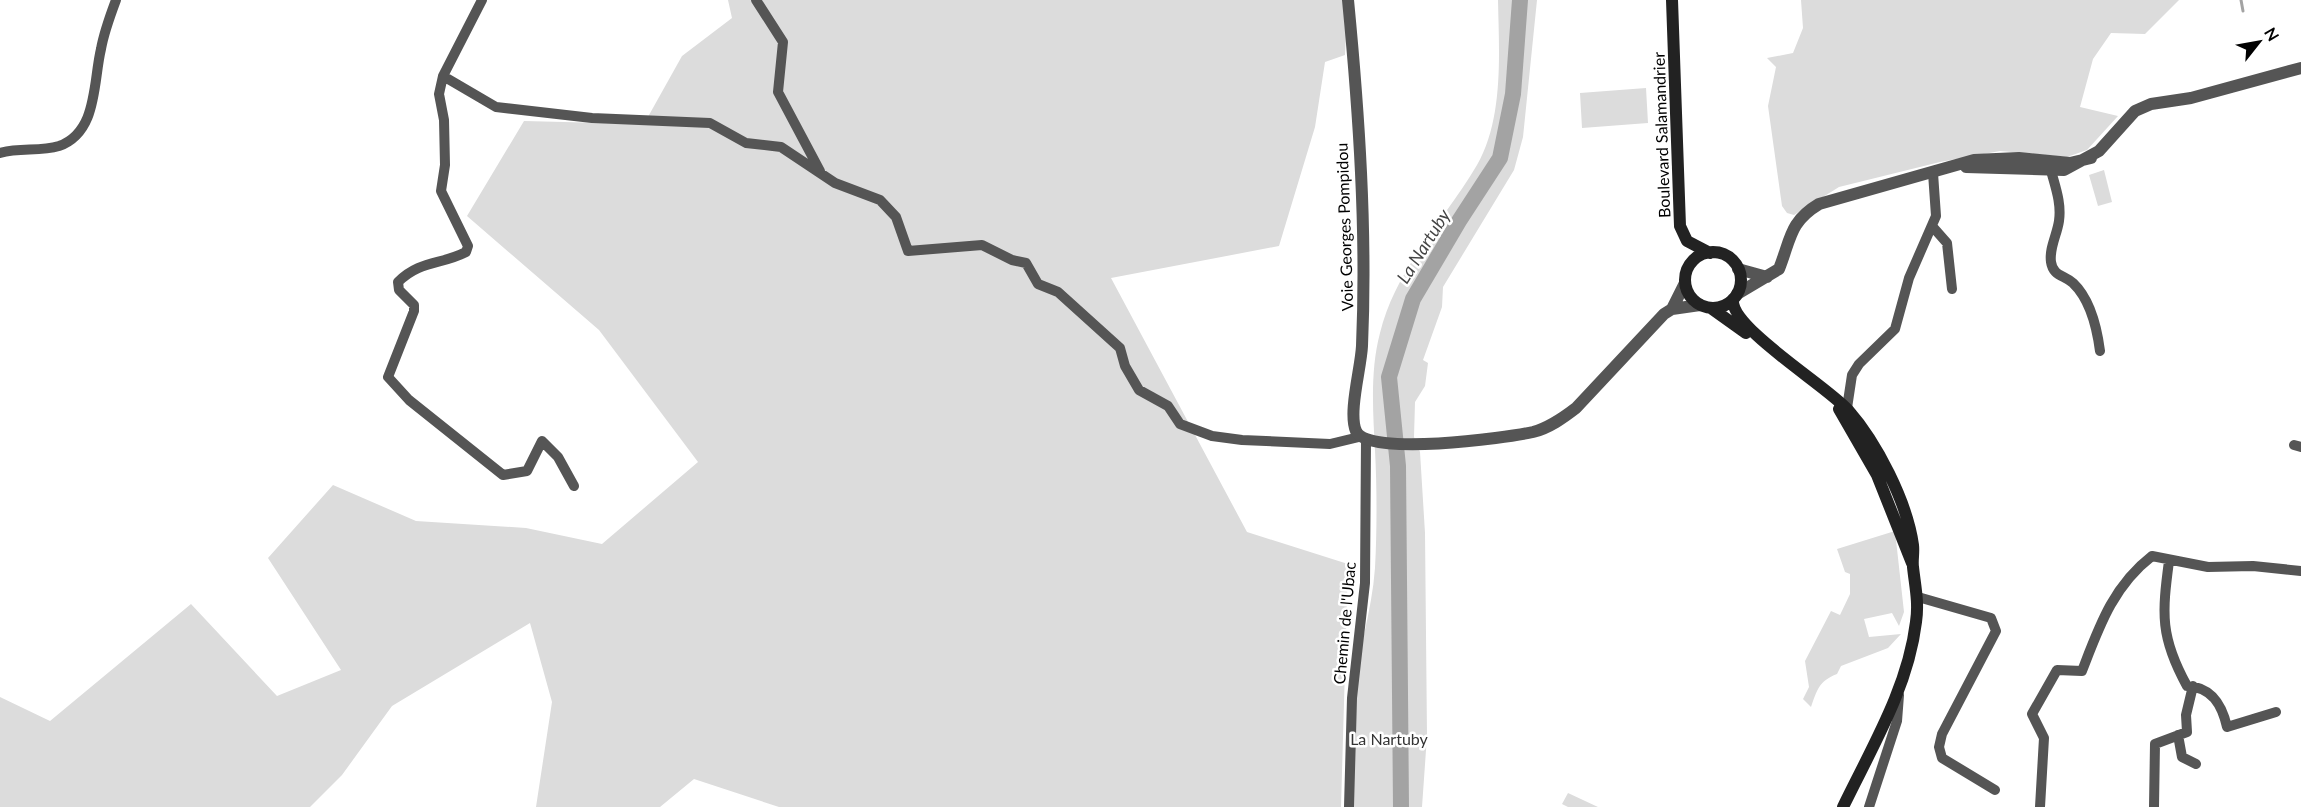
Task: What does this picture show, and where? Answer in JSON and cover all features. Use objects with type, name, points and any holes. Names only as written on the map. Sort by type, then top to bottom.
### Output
[{"type":"main road","name":"Boulevard Salamandrier","points":[[1672,0],[1680,226],[1687,241],[1710,253]]},
{"type":"main road","points":[[1761,340],[1738,318],[1733,308],[1740,284],[1738,269],[1728,257],[1710,253],[1697,257],[1690,264],[1685,283],[1688,293],[1706,307],[1761,340],[1816,380],[1847,408],[1863,429],[1903,507],[1913,545],[1913,565],[1918,597],[1912,645],[1899,691],[1843,807]]},
{"type":"main road","points":[[1706,307],[1719,308],[1735,297]]},
{"type":"main road","points":[[1816,380],[1841,412],[1870,463],[1891,504],[1913,565]]},
{"type":"main road","points":[[1870,463],[1883,467]]},
{"type":"street","points":[[0,153],[13,149],[40,150],[62,145],[81,131],[90,112],[100,49],[116,0]]},
{"type":"street","points":[[482,0],[443,76],[439,94],[444,120],[445,165],[441,192],[468,246],[466,252],[455,258],[423,265],[398,282],[399,290],[414,305],[414,311],[388,377],[409,400],[502,475],[527,471],[542,441],[558,457],[574,486]]},
{"type":"street","points":[[756,0],[783,42],[778,92],[822,174]]},
{"type":"street","name":"Voie Georges Pompidou","points":[[1348,0],[1363,264],[1362,363],[1353,403],[1354,429],[1366,440]]},
{"type":"street","points":[[1735,297],[1749,285],[1768,277],[1779,269],[1795,223],[1811,209],[1846,195],[1974,160],[1990,158],[2050,166],[2091,158],[2135,111],[2151,104],[2191,98],[2301,68]]},
{"type":"street","points":[[443,76],[496,107],[592,118],[711,123],[746,143],[781,147],[835,183],[880,200],[896,217],[908,251],[982,245],[1012,260],[1026,263],[1038,284],[1058,292],[1120,348],[1125,366],[1139,390],[1168,406],[1180,424],[1212,436],[1242,440],[1330,444],[1366,440],[1420,445],[1535,431],[1562,420],[1584,401],[1661,316],[1672,309],[1706,307]]},
{"type":"street","points":[[2050,166],[2059,207],[2050,261],[2054,271],[2073,283],[2096,321],[2100,351]]},
{"type":"street","points":[[1847,408],[1852,375],[1859,364],[1895,329],[1899,306],[1909,278],[1932,226],[1937,205],[1933,173]]},
{"type":"street","points":[[1932,226],[1947,243],[1952,289]]},
{"type":"street","points":[[1738,269],[1768,277]]},
{"type":"street","points":[[1672,309],[1685,283]]},
{"type":"street","name":"Chemin de l'Ubac","points":[[1350,807],[1352,698],[1365,583],[1366,440]]},
{"type":"street","points":[[2040,807],[2044,738],[2032,714],[2057,670],[2082,671],[2107,609],[2139,566],[2152,556],[2208,567],[2253,566],[2301,571]]},
{"type":"street","points":[[2169,561],[2165,630],[2175,663],[2187,686],[2198,686],[2222,705],[2228,727],[2276,712]]},
{"type":"street","points":[[1918,597],[1991,618],[1996,624],[1996,631],[1942,734],[1939,747],[1942,758],[1995,790]]},
{"type":"street","points":[[2154,807],[2153,749],[2159,741],[2187,732],[2186,715],[2193,686]]},
{"type":"street","points":[[1869,807],[1897,721],[1899,691]]},
{"type":"street","points":[[2178,735],[2182,757],[2196,764]]},
{"type":"green space","points":[[728,0],[1343,0],[1345,55],[1325,62],[1315,127],[1279,246],[1111,278],[1247,532],[1348,564],[1341,807],[779,807],[694,779],[660,807],[536,807],[552,702],[530,623],[392,706],[342,775],[310,807],[0,807],[0,697],[50,721],[191,604],[277,696],[341,670],[268,558],[333,485],[416,521],[526,528],[602,544],[698,462],[599,330],[467,216],[524,121],[644,124],[682,56],[732,18]]},
{"type":"green space","name":"La Nartuby","points":[[1498,0],[1537,0],[1523,137],[1514,170],[1443,287],[1442,307],[1423,360],[1428,363],[1425,386],[1415,402],[1414,437],[1420,452],[1425,533],[1427,736],[1422,807],[1349,807],[1352,698],[1371,601],[1375,568],[1376,494],[1373,392],[1377,347],[1387,309],[1397,287],[1422,246],[1464,186],[1486,147],[1496,106],[1498,84]]},
{"type":"green space","points":[[1801,0],[2179,0],[2145,34],[2111,33],[2093,59],[2080,107],[2118,116],[2087,150],[2067,157],[2000,151],[1940,162],[1839,187],[1794,215],[1787,213],[1782,206],[1768,106],[1776,67],[1767,58],[1793,53],[1803,28]]},
{"type":"green space","points":[[1646,88],[1648,123],[1582,128],[1580,93]]},
{"type":"green space","points":[[2104,170],[2112,202],[2098,206],[2089,175]]},
{"type":"green space","points":[[1895,531],[1904,612],[1899,626],[1892,613],[1864,619],[1869,637],[1901,634],[1888,648],[1841,666],[1837,674],[1826,680],[1820,687],[1811,707],[1803,699],[1809,687],[1805,661],[1831,611],[1840,615],[1850,594],[1850,574],[1845,572],[1837,549]]},
{"type":"green space","points":[[1568,793],[1598,807],[1568,807],[1562,804]]},
{"type":"waterway","name":"La Nartuby","points":[[1401,807],[1398,466],[1389,377],[1413,299],[1459,221],[1500,158],[1513,94],[1520,0]]},
{"type":"waterway","points":[[2241,0],[2243,11]]}]
